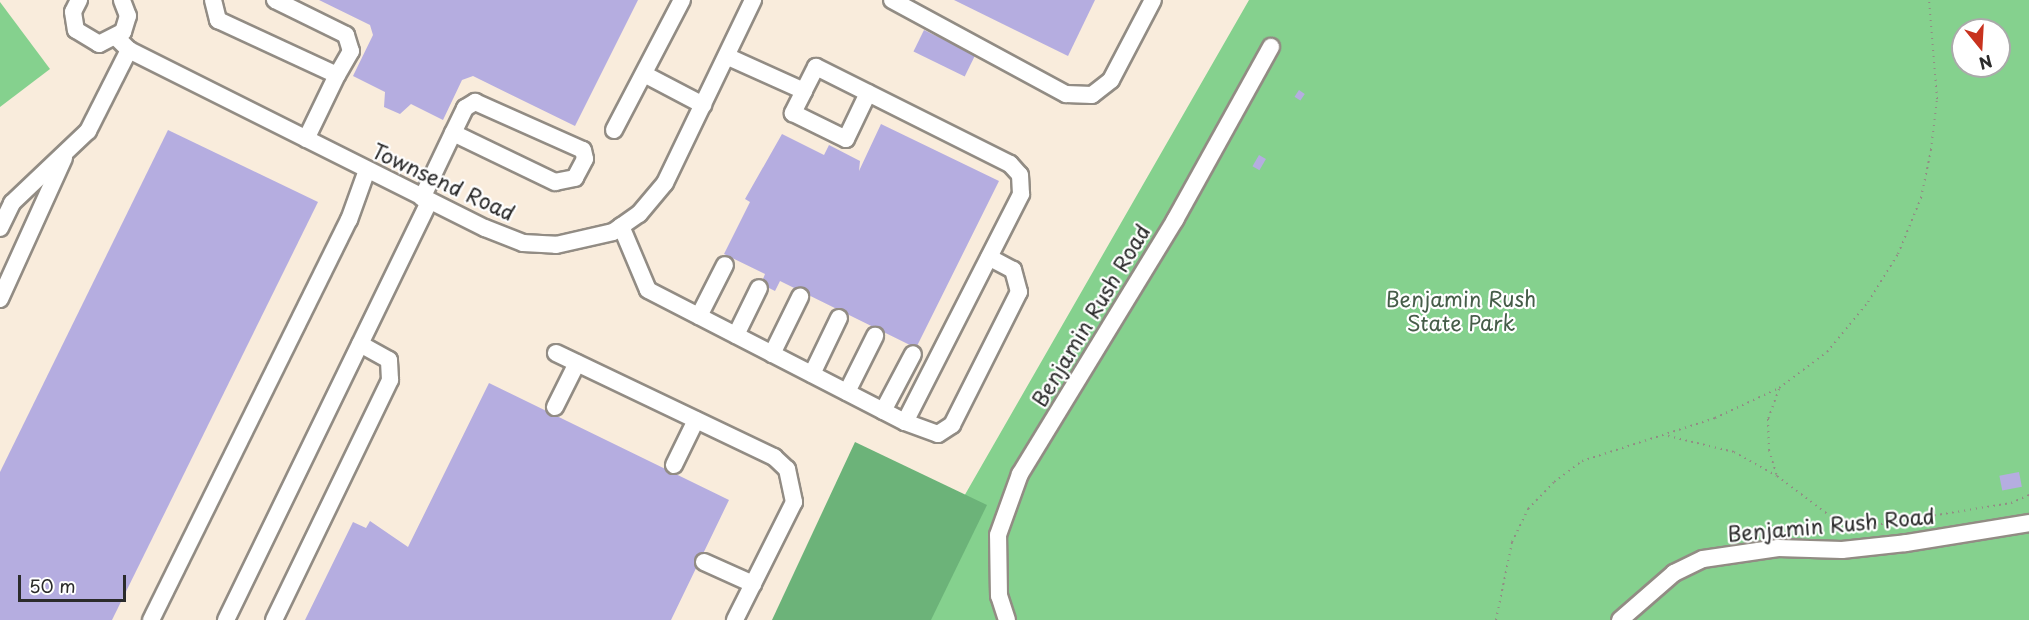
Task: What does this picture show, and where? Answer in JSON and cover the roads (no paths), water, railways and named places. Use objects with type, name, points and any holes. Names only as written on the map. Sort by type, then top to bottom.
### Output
[{"type":"street","points":[[79,0],[73,21],[82,37],[99,44],[123,44]]},
{"type":"street","points":[[0,228],[12,203],[88,131],[123,44],[127,24],[122,0]]},
{"type":"street","points":[[213,0],[218,20],[337,75]]},
{"type":"street","points":[[274,0],[346,35],[351,51],[306,139]]},
{"type":"street","points":[[614,130],[682,0]]},
{"type":"street","name":"Townsend Road","points":[[123,44],[426,200],[523,243],[591,241],[621,226],[665,183],[753,0]]},
{"type":"street","points":[[892,0],[1066,94],[1092,95],[1111,80],[1153,0]]},
{"type":"street","name":"Benjamin Rush Road","points":[[1006,620],[997,568],[998,535],[1020,474],[1175,220],[1271,46]]},
{"type":"street","points":[[726,56],[804,91]]},
{"type":"street","points":[[868,93],[846,139],[793,113],[816,67],[868,93],[1010,164],[1020,175],[1021,194],[905,422]]},
{"type":"street","points":[[644,74],[703,105]]},
{"type":"street","points":[[226,620],[360,344],[426,200],[453,133],[465,108],[485,102],[584,150],[585,159],[575,178],[555,183],[453,133]]},
{"type":"street","points":[[0,299],[67,152]]},
{"type":"street","points":[[151,620],[166,580],[350,209],[367,170]]},
{"type":"street","points":[[621,226],[648,290],[927,433],[952,425],[1019,292],[1014,270],[989,257]]},
{"type":"street","points":[[699,316],[725,266]]},
{"type":"street","points":[[736,335],[759,288]]},
{"type":"street","points":[[772,354],[800,297]]},
{"type":"street","points":[[812,374],[839,318]]},
{"type":"street","points":[[847,392],[875,336]]},
{"type":"street","points":[[274,620],[390,380],[389,360],[360,344]]},
{"type":"street","points":[[556,353],[774,457],[793,485],[794,502],[735,620]]},
{"type":"street","points":[[883,411],[913,354]]},
{"type":"street","points":[[555,407],[577,363]]},
{"type":"street","points":[[674,465],[696,420]]},
{"type":"street","name":"Benjamin Rush Road","points":[[1620,620],[1674,573],[1703,559],[1778,548],[1863,547],[2029,523]]},
{"type":"street","points":[[704,562],[753,584]]},
{"type":"street","points":[[141,620],[166,580]]},
{"type":"park label","name":"Benjamin Rush State Park","points":[[1461,310]]}]
